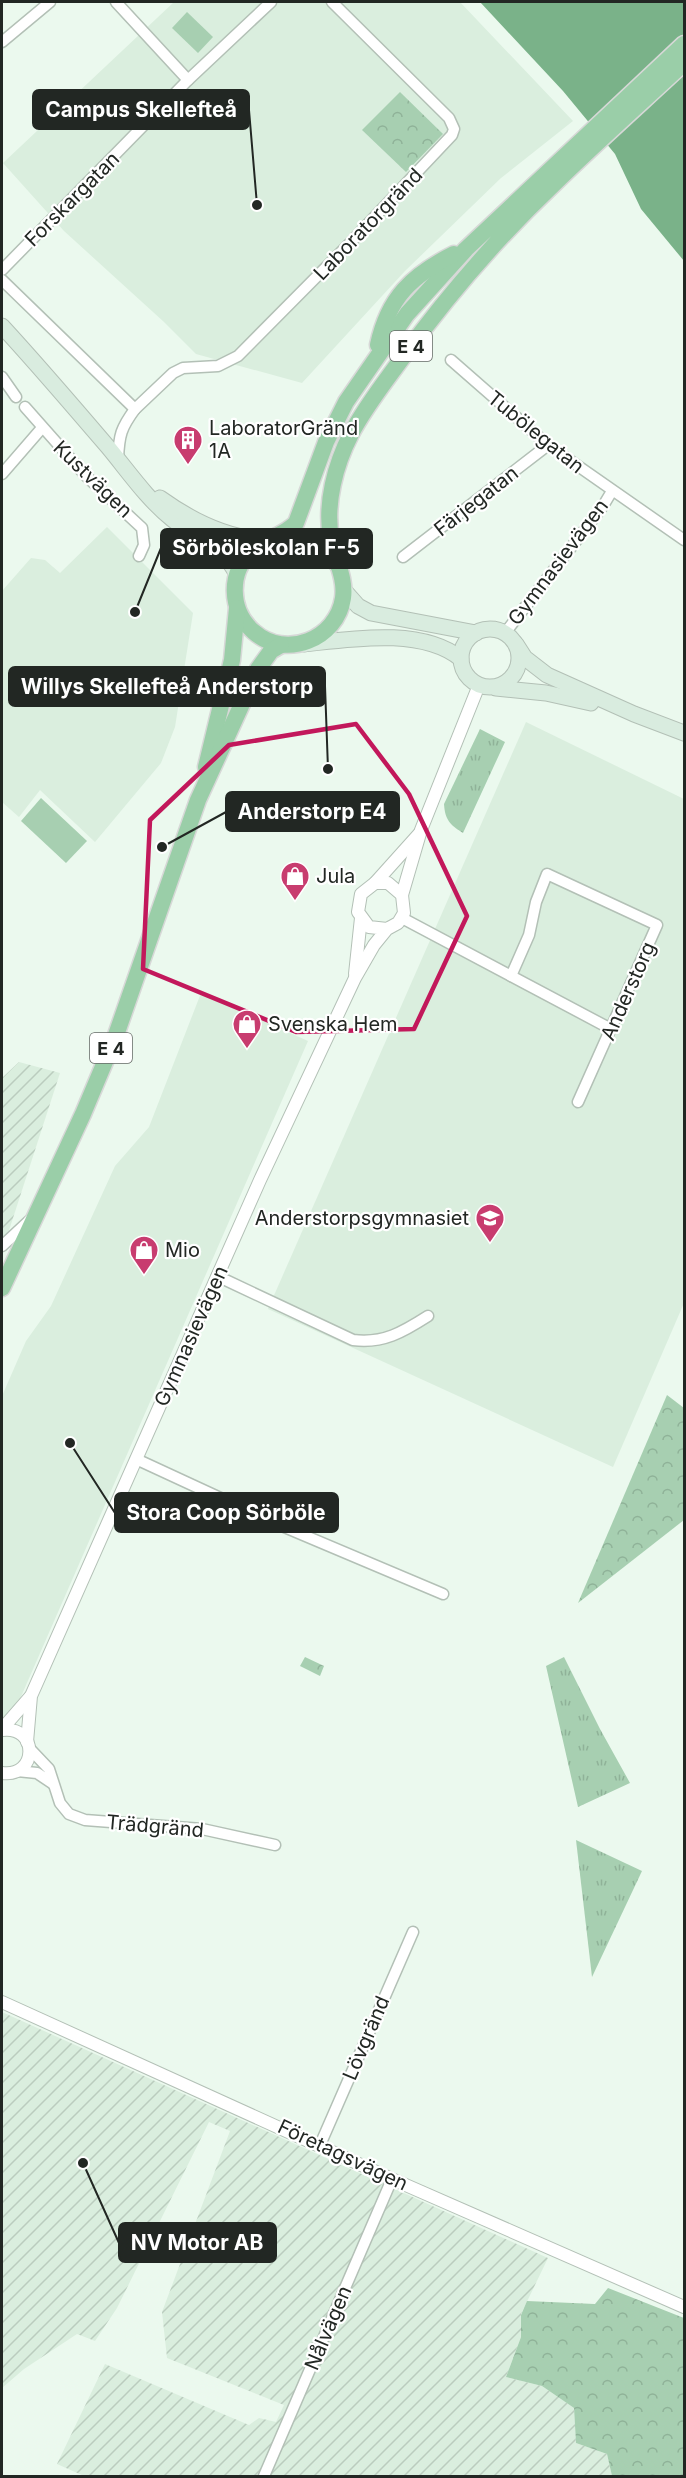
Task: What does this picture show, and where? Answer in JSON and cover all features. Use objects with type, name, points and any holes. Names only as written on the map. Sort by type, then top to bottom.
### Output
[{"type":"highway","name":"E 4","points":[[343,585],[331,537],[330,512],[337,466],[351,434],[419,336],[465,279],[579,151],[684,44]]},
{"type":"highway","name":"E 4","points":[[269,540],[296,523],[326,442],[346,402],[376,356],[381,332],[400,292],[436,263],[466,249],[684,63]]},
{"type":"highway","points":[[297,537],[319,545],[333,558],[343,585],[341,608],[333,623],[320,636],[301,644],[281,645],[254,633],[246,625],[237,608],[234,596],[237,575],[246,557],[269,540],[297,537]]},
{"type":"highway","name":"E 4","points":[[198,800],[232,660],[237,608]]},
{"type":"highway","name":"E 4","points":[[2,1288],[83,1114],[115,1038],[198,800],[258,669],[271,651],[281,645]]},
{"type":"main road","points":[[2,326],[171,518],[220,550],[237,575]]},
{"type":"main road","points":[[128,471],[181,513],[234,536],[269,540]]},
{"type":"main road","points":[[343,585],[358,606],[371,613],[476,633]]},
{"type":"main road","points":[[461,659],[466,642],[476,633],[490,629],[510,639],[525,658],[547,675],[634,714],[684,733]]},
{"type":"main road","points":[[301,644],[364,638],[403,639],[443,648],[461,659],[468,677],[483,686],[546,693],[634,714]]},
{"type":"main road","points":[[483,686],[500,686],[514,675],[519,658],[510,639]]},
{"type":"street","points":[[2,42],[50,2]]},
{"type":"street","points":[[116,2],[188,80]]},
{"type":"street","name":"Forskargatan","points":[[2,270],[188,80],[271,2]]},
{"type":"street","name":"Laboratorgränd","points":[[118,459],[118,436],[122,426],[135,409],[173,373],[183,368],[218,366],[238,356],[452,135],[454,129],[449,118],[332,2]]},
{"type":"street","points":[[2,280],[135,409]]},
{"type":"street","name":"Tubölegatan","points":[[451,360],[548,445],[684,540]]},
{"type":"street","points":[[2,377],[16,397]]},
{"type":"street","name":"Kustvägen","points":[[25,407],[42,429],[86,476],[137,522],[144,536],[144,545],[139,556]]},
{"type":"street","points":[[2,474],[42,429]]},
{"type":"street","name":"Färjegatan","points":[[404,557],[548,445]]},
{"type":"street","name":"Gymnasievägen","points":[[510,639],[612,491]]},
{"type":"street","points":[[402,895],[422,831],[483,686]]},
{"type":"street","points":[[375,883],[393,886],[402,895],[405,907],[402,918],[387,929],[369,927],[361,918],[358,906],[361,894],[375,883],[422,831]]},
{"type":"street","name":"Anderstorg","points":[[511,976],[529,935],[536,902],[547,874],[657,925],[578,1102]]},
{"type":"street","name":"Gymnasievägen","points":[[355,978],[361,918]]},
{"type":"street","points":[[402,918],[611,1029]]},
{"type":"street","name":"Gymnasievägen","points":[[2,1730],[31,1696],[217,1276],[355,978],[374,945],[387,929]]},
{"type":"street","points":[[2,1246],[36,1215]]},
{"type":"street","points":[[217,1276],[353,1340],[369,1342],[385,1340],[428,1316]]},
{"type":"street","points":[[136,1459],[270,1521],[443,1594]]},
{"type":"street","name":"Gymnasievägen","points":[[29,1745],[31,1696]]},
{"type":"street","points":[[2,1730],[17,1731],[29,1745],[27,1762],[10,1773],[2,1784]]},
{"type":"street","name":"Trädgränd","points":[[29,1745],[50,1769],[52,1783],[60,1803],[69,1814],[85,1820],[202,1829],[275,1845]]},
{"type":"street","points":[[10,1773],[37,1773],[52,1783]]},
{"type":"street","name":"Lövgränd","points":[[320,2145],[413,1932]]},
{"type":"street","name":"Företagsvägen","points":[[2,2002],[392,2179],[684,2307]]},
{"type":"street","name":"Nålvägen","points":[[264,2476],[392,2179]]},
{"type":"highlighted area","points":[[356,724],[409,794],[467,916],[414,1029],[296,1032],[143,969],[150,820],[229,745]]},
{"type":"shaded area","points":[[174,2],[460,2],[573,121],[501,178],[405,271],[302,383],[196,354],[64,231],[3,163]]},
{"type":"shaded area","points":[[480,2],[684,2],[684,261],[641,209],[615,154],[563,91]]},
{"type":"shaded area","points":[[107,527],[193,613],[175,727],[161,763],[95,842],[40,790],[19,817],[2,802],[2,591],[31,558],[45,560],[60,573]]},
{"type":"shaded area","points":[[526,722],[684,799],[684,1303],[613,1467],[268,1309]]},
{"type":"shaded area","points":[[201,993],[308,1041],[2,1740],[2,1396],[26,1341],[51,1306],[115,1166],[149,1127]]},
{"type":"shaded area","points":[[19,1062],[60,1073],[2,1252],[2,1078]]},
{"type":"shaded area","points":[[2,2012],[548,2258],[521,2314],[521,2337],[506,2377],[542,2386],[574,2408],[576,2443],[607,2454],[612,2476],[84,2476],[57,2464],[105,2364],[249,2425],[259,2418],[276,2422],[284,2405],[167,2358],[162,2312],[230,2131],[209,2122],[117,2308],[95,2341],[77,2334],[24,2369],[2,2388]]},
{"type":"green space","points":[[187,12],[213,37],[198,53],[172,28]]},
{"type":"green space","points":[[400,92],[443,134],[406,172],[362,130]]},
{"type":"green space","points":[[480,729],[505,742],[463,833],[449,822],[444,804]]},
{"type":"green space","points":[[41,798],[87,841],[66,863],[21,821]]},
{"type":"green space","points":[[667,1395],[684,1408],[684,1520],[578,1603]]},
{"type":"green space","points":[[305,1657],[324,1666],[320,1676],[300,1666]]},
{"type":"green space","points":[[564,1657],[630,1783],[578,1807],[546,1666]]},
{"type":"green space","points":[[576,1840],[642,1871],[592,1977]]},
{"type":"green space","points":[[608,2288],[684,2318],[684,2476],[612,2476],[607,2454],[576,2443],[574,2408],[542,2386],[506,2377],[521,2337],[521,2315],[527,2301],[595,2304]]},
{"type":"place","name":"Campus Skellefteå","points":[[257,205]]},
{"type":"place","name":"LaboratorGränd 1A","points":[[188,466]]},
{"type":"place","name":"Sörböleskolan F-5","points":[[135,612]]},
{"type":"place","name":"Willys Skellefteå Anderstorp","points":[[328,769]]},
{"type":"place","name":"Anderstorp E4","points":[[162,847]]},
{"type":"place","name":"Jula","points":[[295,902]]},
{"type":"place","name":"Svenska Hem","points":[[247,1050]]},
{"type":"place","name":"Anderstorpsgymnasiet","points":[[490,1244]]},
{"type":"place","name":"Mio","points":[[144,1276]]},
{"type":"place","name":"Stora Coop Sörböle","points":[[70,1443]]},
{"type":"place","name":"NV Motor AB","points":[[83,2163]]}]
